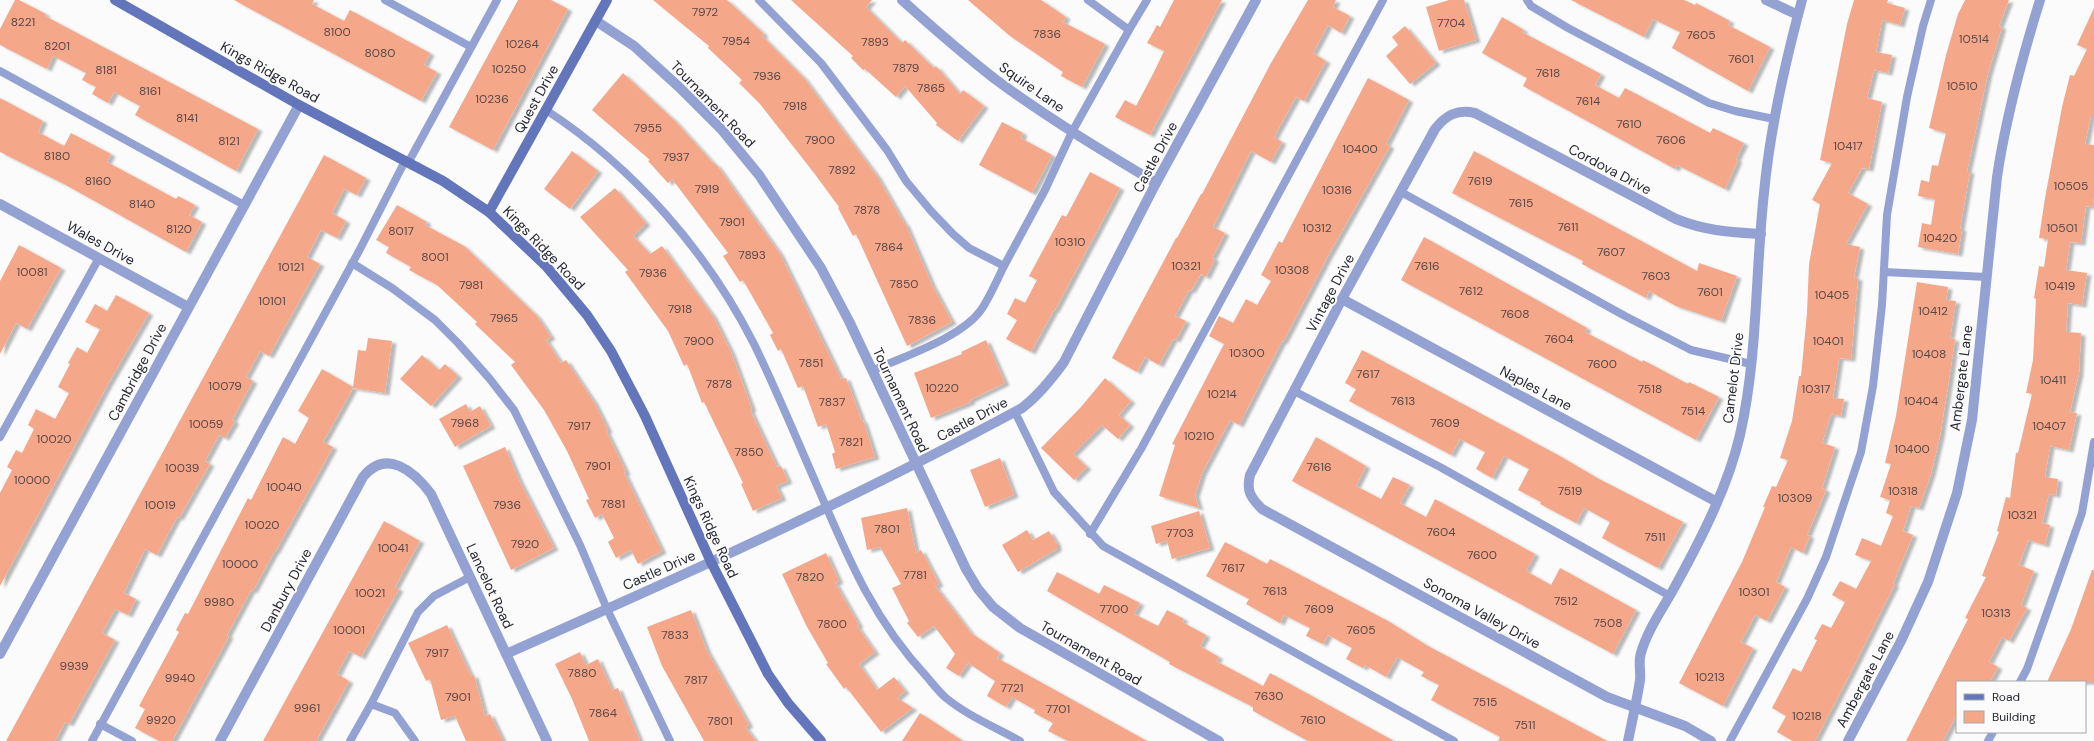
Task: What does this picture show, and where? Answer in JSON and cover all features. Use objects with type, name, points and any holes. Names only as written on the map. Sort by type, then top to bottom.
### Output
[{"type":"street","name":"Kings Ridge Road","points":[[114,0],[299,105],[443,181],[490,212],[524,244],[565,288],[587,315],[611,351],[645,416],[711,562],[768,674],[788,703],[821,741]]},
{"type":"street","name":"Quest Drive","points":[[490,212],[607,0]]},
{"type":"street","name":"Squire Lane","points":[[902,0],[953,45],[996,79],[1072,132],[1156,183]]},
{"type":"street","name":"Castle Drive","points":[[506,654],[711,562],[915,464],[1015,412],[1037,396],[1064,362],[1156,183],[1256,0]]},
{"type":"street","points":[[1766,0],[1798,15]]},
{"type":"street","name":"Camelot Drive","points":[[1628,741],[1640,679],[1640,654],[1692,556],[1717,502],[1734,457],[1740,435],[1750,364],[1763,194],[1774,119],[1802,0]]},
{"type":"street","name":"Ambergate Lane","points":[[1848,741],[1901,641],[1928,582],[1950,520],[1957,493],[1972,420],[2002,145],[2020,63],[2040,0]]},
{"type":"street","name":"Tournament Road","points":[[596,21],[634,46],[679,86],[740,151],[759,175],[821,268],[872,371],[966,569],[978,588],[994,606],[1020,628],[1219,741]]},
{"type":"street","name":"Cambridge Drive","points":[[0,654],[299,105]]},
{"type":"street","name":"Cordova Drive","points":[[1452,114],[1465,110],[1475,113],[1676,219],[1694,226],[1720,232],[1761,234]]},
{"type":"street","name":"Vintage Drive","points":[[1250,493],[1248,482],[1250,475],[1342,300],[1436,129],[1446,117],[1452,114]]},
{"type":"street","name":"Wales Drive","points":[[0,204],[188,307]]},
{"type":"street","name":"Naples Lane","points":[[1342,300],[1717,502]]},
{"type":"street","name":"Danbury Drive","points":[[220,741],[363,477],[370,468],[377,464],[386,464]]},
{"type":"street","name":"Lancelot Road","points":[[386,464],[398,465],[410,471],[422,481],[431,494],[547,741]]},
{"type":"street","name":"Sonoma Valley Drive","points":[[1250,493],[1251,499],[1262,509],[1600,693],[1685,726],[1710,741]]},
{"type":"lane","points":[[385,0],[471,47]]},
{"type":"lane","points":[[92,741],[407,162],[497,0]]},
{"type":"lane","points":[[759,0],[821,63],[887,150],[906,181],[931,212],[969,248],[1004,266]]},
{"type":"lane","points":[[1088,0],[1129,30]]},
{"type":"lane","points":[[872,371],[953,334],[968,324],[981,310],[1045,190],[1072,132],[1147,0]]},
{"type":"lane","points":[[1090,534],[1141,449],[1383,0]]},
{"type":"lane","points":[[1527,0],[1531,6],[1568,28],[1709,103],[1735,111],[1774,119]]},
{"type":"lane","points":[[1730,741],[1807,599],[1826,557],[1840,520],[1861,452],[1873,386],[1888,215],[1907,97],[1923,26],[1931,0]]},
{"type":"lane","points":[[0,71],[244,205]]},
{"type":"lane","points":[[546,110],[577,130],[622,170],[671,220],[716,279],[753,343],[838,535],[865,592],[892,636],[945,698],[966,712],[1020,741]]},
{"type":"lane","points":[[1401,192],[1618,312],[1691,350],[1750,364]]},
{"type":"lane","points":[[0,437],[99,258]]},
{"type":"lane","points":[[352,263],[392,288],[435,320],[489,378],[514,410],[580,545],[607,609],[670,741]]},
{"type":"lane","points":[[1884,272],[1987,277]]},
{"type":"lane","points":[[1294,391],[1440,468],[1670,596]]},
{"type":"lane","points":[[1015,412],[1054,492],[1090,534],[1103,546],[1380,698],[1454,741]]},
{"type":"lane","points":[[2021,681],[2027,669],[2082,513],[2094,442]]},
{"type":"lane","points":[[350,741],[371,704],[418,612],[434,596],[470,577]]},
{"type":"lane","points":[[371,704],[395,714],[415,741]]},
{"type":"lane","points":[[100,724],[132,741]]},
{"type":"building","points":[[15,0],[19,0],[46,14],[45,16],[258,129],[236,171],[135,115],[140,106],[114,92],[108,103],[92,94],[96,87],[82,80],[86,73],[53,56],[47,69],[0,45],[0,29]]},
{"type":"building","points":[[234,0],[314,0],[312,4],[344,21],[350,10],[430,53],[424,65],[437,72],[421,101]]},
{"type":"building","points":[[518,0],[551,0],[568,9],[493,150],[449,127]]},
{"type":"building","points":[[653,0],[727,0],[764,34],[762,36],[804,78],[877,176],[905,223],[932,285],[952,322],[907,346],[856,234],[853,236],[838,208],[839,207],[760,104],[739,83],[742,80],[708,48],[709,46]]},
{"type":"building","points":[[791,0],[872,0],[866,7],[902,43],[905,40],[934,68],[936,66],[960,94],[963,90],[984,106],[958,141],[936,125],[937,123],[905,86],[896,97],[865,69],[863,70],[851,58],[853,56]]},
{"type":"building","points":[[968,0],[1041,0],[1066,17],[1063,22],[1105,44],[1082,87],[1061,76],[1063,72],[1010,36]]},
{"type":"building","points":[[1174,0],[1222,0],[1150,135],[1115,117],[1125,100],[1136,106],[1154,72],[1164,51],[1147,43],[1157,25],[1160,27]]},
{"type":"building","points":[[1308,0],[1336,0],[1333,7],[1350,16],[1341,33],[1328,25],[1313,53],[1326,61],[1304,101],[1296,97],[1274,137],[1282,142],[1271,162],[1251,151],[1213,227],[1225,233],[1212,258],[1215,259],[1206,277],[1201,274],[1191,291],[1189,290],[1175,316],[1186,321],[1176,340],[1173,339],[1159,365],[1145,357],[1137,372],[1112,358],[1176,238],[1202,194],[1271,63]]},
{"type":"building","points":[[1449,0],[1464,0],[1476,40],[1439,51],[1426,7]]},
{"type":"building","points":[[1571,0],[1684,0],[1695,5],[1696,3],[1730,21],[1728,25],[1770,47],[1748,91],[1672,48],[1680,32],[1653,19],[1644,37]]},
{"type":"building","points":[[1854,0],[1888,0],[1887,3],[1905,8],[1900,25],[1882,20],[1876,52],[1892,55],[1888,73],[1874,70],[1867,98],[1882,102],[1869,169],[1862,168],[1848,193],[1868,204],[1846,244],[1860,247],[1854,277],[1858,278],[1851,359],[1839,358],[1833,398],[1844,399],[1841,416],[1831,414],[1822,443],[1835,447],[1822,488],[1826,490],[1807,535],[1810,536],[1803,553],[1791,547],[1776,582],[1785,587],[1767,621],[1755,615],[1741,642],[1753,648],[1723,706],[1679,683],[1742,562],[1772,486],[1776,487],[1788,460],[1780,458],[1792,421],[1799,376],[1801,376],[1807,313],[1809,264],[1820,204],[1812,200],[1832,163],[1820,160],[1847,24]]},
{"type":"building","points":[[1965,0],[2009,0],[1999,26],[2002,27],[1988,73],[1967,171],[1970,171],[1960,228],[1962,229],[1958,254],[1918,247],[1922,223],[1931,225],[1935,199],[1918,196],[1921,180],[1929,182],[1932,165],[1938,166],[1946,133],[1929,128],[1946,55],[1958,14]]},
{"type":"building","points":[[2094,8],[2094,115],[2091,115],[2085,144],[2094,145],[2094,198],[2092,207],[2086,206],[2081,243],[2070,242],[2066,270],[2087,273],[2082,305],[2068,303],[2066,332],[2081,333],[2079,373],[2070,412],[2077,413],[2069,450],[2050,446],[2045,477],[2058,479],[2056,495],[2049,494],[2042,523],[2050,525],[2045,545],[2028,540],[2019,565],[2034,571],[2021,605],[2027,608],[2009,641],[2002,637],[1989,662],[1998,667],[1991,681],[1956,681],[1956,716],[1943,741],[1906,741],[1968,619],[1965,618],[1986,577],[1982,576],[1999,532],[1997,531],[2006,497],[2010,498],[2016,453],[2018,453],[2032,394],[2026,393],[2033,360],[2036,299],[2034,298],[2039,266],[2044,267],[2048,239],[2039,238],[2045,198],[2062,107],[2070,75],[2074,76],[2087,49],[2077,45]]},
{"type":"building","points":[[1502,17],[1524,30],[1522,32],[1601,74],[1595,85],[1619,98],[1625,88],[1710,133],[1713,128],[1744,143],[1736,159],[1738,160],[1725,189],[1677,165],[1675,169],[1523,86],[1527,78],[1482,53]]},
{"type":"building","points":[[1405,26],[1436,63],[1410,84],[1386,56],[1398,45],[1392,37]]},
{"type":"building","points":[[623,73],[675,121],[715,165],[716,164],[780,254],[841,379],[846,378],[862,421],[863,420],[875,457],[836,469],[832,454],[835,452],[826,424],[818,427],[803,386],[798,388],[781,349],[778,351],[770,335],[773,333],[743,280],[740,282],[723,256],[728,253],[672,179],[668,183],[648,161],[650,160],[592,110]]},
{"type":"building","points":[[1368,78],[1409,100],[1386,144],[1390,146],[1328,256],[1239,425],[1230,420],[1202,473],[1195,495],[1199,508],[1159,496],[1175,445],[1172,444],[1224,344],[1209,336],[1219,316],[1233,323],[1246,299],[1257,305],[1271,281],[1261,275],[1279,241],[1282,243]]},
{"type":"building","points":[[0,98],[43,121],[38,132],[64,146],[71,133],[111,154],[107,162],[176,199],[178,196],[195,205],[189,215],[202,222],[186,252],[64,184],[0,152]]},
{"type":"building","points":[[1002,122],[1023,133],[1021,138],[1052,155],[1032,193],[979,165]]},
{"type":"building","points":[[572,151],[598,171],[570,209],[544,189]]},
{"type":"building","points":[[1474,151],[1697,271],[1699,263],[1737,276],[1721,321],[1676,306],[1649,291],[1646,298],[1582,264],[1583,261],[1452,193]]},
{"type":"building","points":[[324,155],[366,178],[357,195],[344,189],[332,213],[346,221],[337,238],[321,230],[307,257],[320,264],[269,356],[260,351],[246,377],[253,381],[232,420],[235,421],[225,438],[219,435],[205,461],[210,464],[179,518],[177,517],[157,555],[145,549],[124,593],[136,599],[128,615],[115,609],[102,633],[115,640],[69,724],[65,722],[55,741],[6,741]]},
{"type":"building","points":[[1090,172],[1120,188],[1031,352],[1006,339],[1017,320],[1007,314],[1015,298],[1025,303],[1037,280],[1029,276],[1062,215],[1066,217]]},
{"type":"building","points":[[615,188],[646,223],[633,236],[650,254],[662,246],[713,316],[731,352],[752,409],[750,410],[777,467],[781,466],[788,481],[776,486],[782,498],[753,511],[741,484],[743,483],[704,402],[702,403],[687,364],[684,366],[668,331],[625,272],[628,270],[580,217]]},
{"type":"building","points":[[397,205],[427,222],[425,225],[464,246],[537,316],[551,337],[546,340],[561,363],[566,360],[594,402],[626,472],[624,473],[662,551],[638,564],[631,550],[616,558],[608,542],[614,538],[602,514],[595,518],[586,500],[589,499],[567,451],[544,410],[511,365],[515,362],[475,324],[477,322],[437,285],[409,270],[411,267],[386,253],[389,247],[376,240]]},
{"type":"building","points":[[1424,237],[1587,328],[1585,332],[1642,362],[1643,360],[1688,384],[1689,382],[1719,397],[1696,440],[1401,280]]},
{"type":"building","points":[[19,245],[61,268],[27,329],[16,323],[0,354],[0,281]]},
{"type":"building","points":[[1917,282],[1948,287],[1946,300],[1956,301],[1950,338],[1955,339],[1940,436],[1931,474],[1919,508],[1911,506],[1903,531],[1913,535],[1893,584],[1895,584],[1850,674],[1815,741],[1793,741],[1777,732],[1786,716],[1772,708],[1793,668],[1801,672],[1817,640],[1814,639],[1822,624],[1831,628],[1845,602],[1832,595],[1840,581],[1856,589],[1871,561],[1855,555],[1862,538],[1881,546],[1893,516],[1886,513],[1890,500],[1880,497],[1891,464],[1885,463],[1896,416]]},
{"type":"building","points":[[116,295],[149,313],[108,384],[0,586],[0,493],[12,470],[7,467],[16,450],[22,453],[34,429],[28,425],[36,409],[55,419],[69,393],[58,387],[70,364],[68,363],[77,347],[87,353],[100,329],[85,322],[95,304],[107,311]]},
{"type":"building","points":[[368,338],[392,341],[385,393],[353,388],[323,442],[333,447],[253,591],[251,590],[227,635],[229,636],[172,741],[159,741],[135,728],[145,709],[139,706],[179,632],[176,630],[185,613],[188,614],[248,498],[251,500],[283,437],[295,444],[309,418],[298,411],[322,369],[353,387],[358,350],[366,351]]},
{"type":"building","points":[[986,340],[1005,383],[970,400],[971,402],[931,418],[914,373],[962,354],[961,352]]},
{"type":"building","points":[[1362,350],[1558,455],[1599,479],[1683,522],[1658,568],[1602,538],[1610,522],[1584,508],[1576,523],[1540,504],[1541,502],[1518,490],[1529,469],[1504,456],[1492,478],[1476,469],[1485,452],[1460,439],[1451,455],[1349,401],[1356,389],[1345,383]]},
{"type":"building","points":[[422,355],[439,370],[445,364],[458,376],[431,406],[400,379]]},
{"type":"building","points":[[1105,378],[1131,401],[1119,415],[1130,425],[1118,439],[1102,425],[1073,454],[1087,467],[1074,480],[1041,448],[1081,407]]},
{"type":"building","points":[[466,404],[470,412],[480,406],[491,426],[455,447],[439,419]]},
{"type":"building","points":[[1316,437],[1366,466],[1356,486],[1381,499],[1393,477],[1410,485],[1400,503],[1426,517],[1435,499],[1535,554],[1526,571],[1551,585],[1560,568],[1636,610],[1613,654],[1292,481]]},
{"type":"building","points":[[505,447],[519,480],[554,548],[511,570],[463,466]]},
{"type":"building","points":[[1000,458],[1014,495],[985,507],[970,470]]},
{"type":"building","points":[[907,508],[916,553],[921,550],[939,584],[935,586],[971,633],[1000,653],[997,658],[1147,741],[1068,741],[1048,731],[1053,723],[1034,713],[1035,710],[1012,697],[1006,707],[987,696],[995,681],[968,663],[959,676],[946,668],[955,654],[934,626],[918,637],[907,623],[909,621],[892,588],[901,584],[880,547],[867,550],[861,518]]},
{"type":"building","points":[[1199,511],[1210,548],[1172,559],[1167,541],[1156,544],[1151,526]]},
{"type":"building","points":[[384,521],[420,541],[395,587],[399,589],[361,657],[349,651],[337,674],[349,681],[341,696],[316,741],[263,741]]},
{"type":"building","points":[[1027,530],[1033,540],[1049,531],[1057,544],[1057,549],[1018,572],[1002,545]]},
{"type":"building","points":[[1225,542],[1267,564],[1270,559],[1388,621],[1428,646],[1607,741],[1498,741],[1500,737],[1431,700],[1439,685],[1421,676],[1424,672],[1397,657],[1386,677],[1365,665],[1363,668],[1346,659],[1352,648],[1328,635],[1323,644],[1306,636],[1310,628],[1284,615],[1280,623],[1246,604],[1249,599],[1206,576]]},
{"type":"building","points":[[826,553],[839,581],[835,583],[859,625],[857,626],[875,652],[859,664],[877,690],[894,677],[905,691],[897,698],[913,708],[881,732],[846,687],[844,689],[826,664],[828,663],[807,627],[782,574]]},
{"type":"building","points":[[2092,570],[2094,570],[2094,682],[2047,681],[2071,629]]},
{"type":"building","points":[[1057,572],[1099,594],[1104,585],[1140,603],[1134,614],[1158,626],[1167,610],[1184,619],[1182,622],[1206,635],[1200,646],[1219,657],[1216,661],[1263,686],[1270,673],[1394,741],[1308,741],[1253,711],[1253,707],[1169,664],[1170,662],[1047,591]]},
{"type":"building","points":[[691,610],[707,651],[749,725],[745,727],[756,741],[704,741],[662,666],[647,627]]},
{"type":"building","points":[[447,625],[471,676],[474,675],[485,716],[490,714],[503,741],[466,741],[455,716],[441,720],[430,679],[426,681],[408,643]]},
{"type":"building","points":[[580,652],[586,665],[598,659],[612,690],[618,688],[640,741],[589,741],[572,699],[555,664]]},
{"type":"building","points":[[920,713],[963,741],[902,741]]}]
